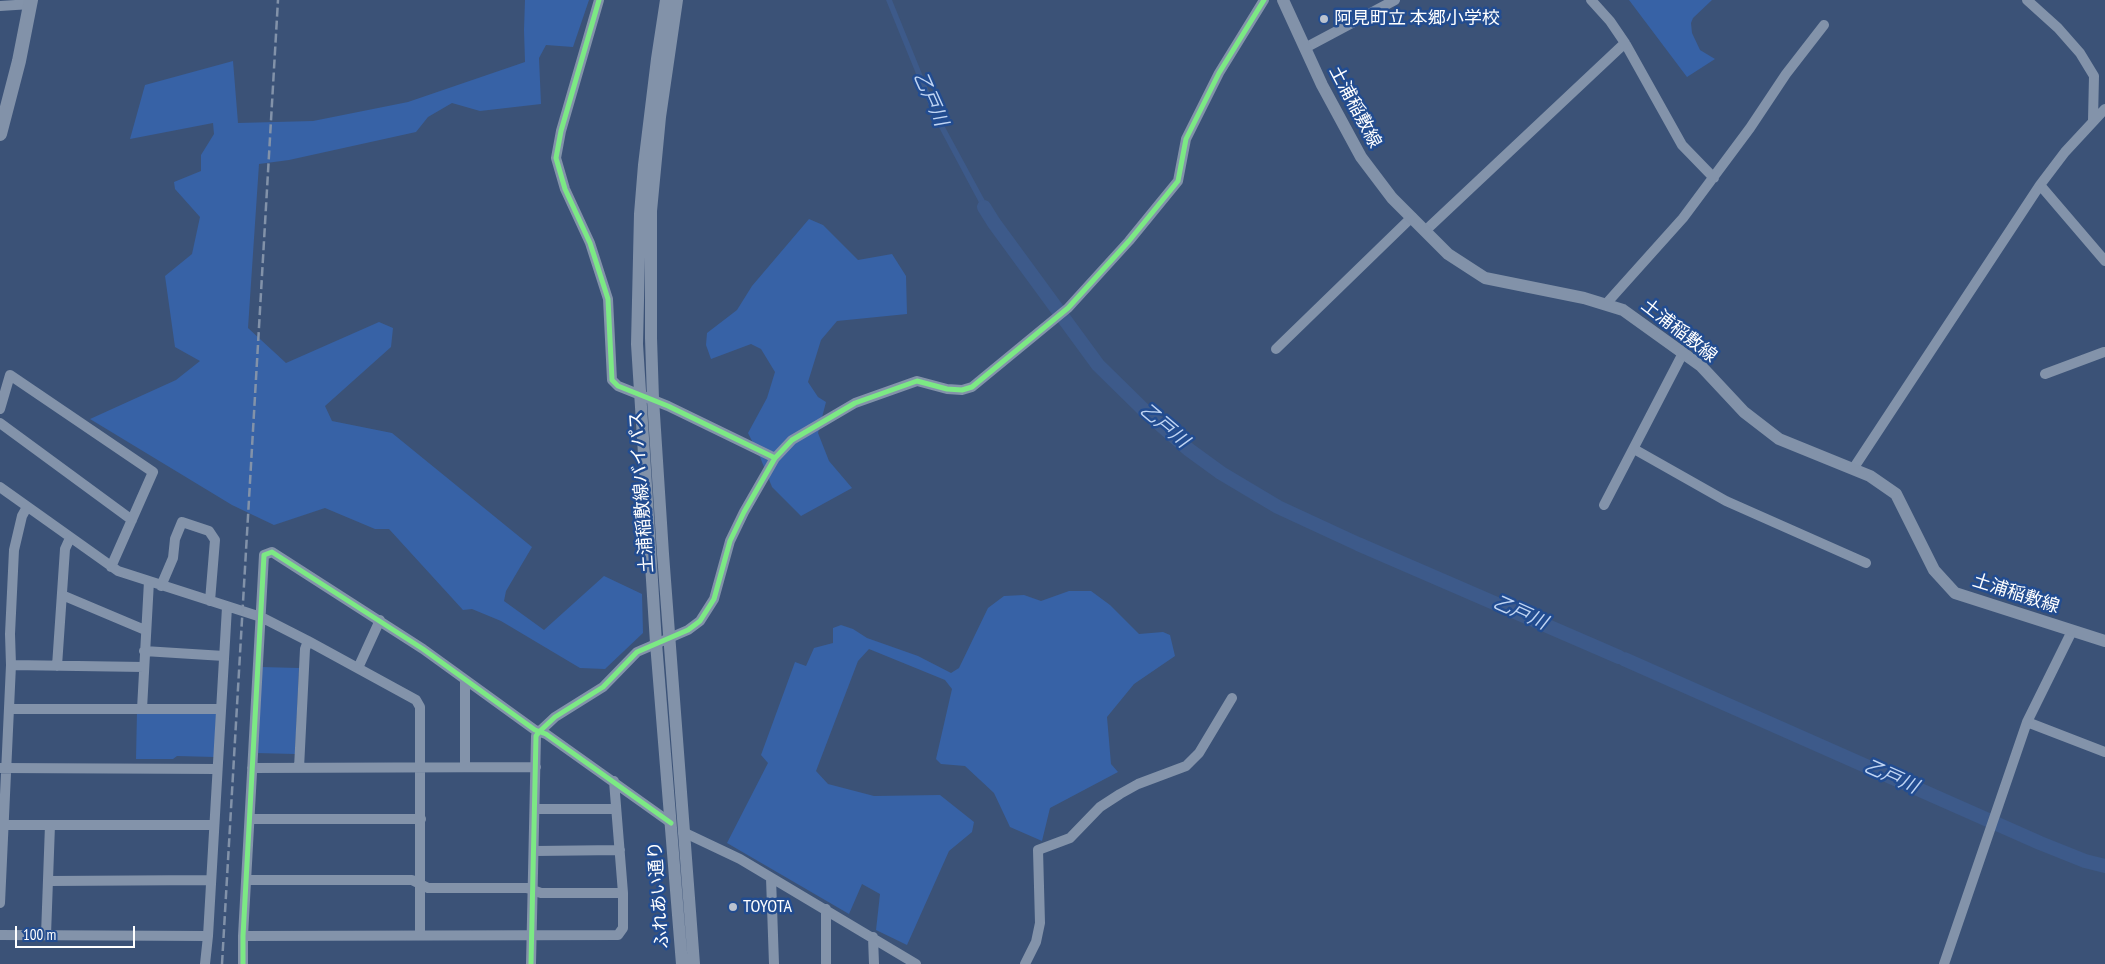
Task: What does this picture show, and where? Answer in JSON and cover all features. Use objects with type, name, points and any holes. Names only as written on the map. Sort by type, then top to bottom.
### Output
[{"type":"highway","points":[[0,134],[19,61],[31,2]]},
{"type":"main road","name":"土浦稲敷線バイパス","points":[[666,0],[650,114],[640,214],[637,316],[640,394],[656,643],[671,823]]},
{"type":"main road","name":"土浦稲敷線バイパス","points":[[677,0],[660,117],[651,212],[651,338],[653,399],[683,832]]},
{"type":"main road","name":"土浦稲敷線","points":[[1283,0],[1322,85],[1361,157],[1392,198],[1448,254],[1485,278],[1584,298],[1623,310],[1701,366],[1744,412],[1779,439],[1870,476],[1896,494],[1934,570],[1955,593],[2105,641]]},
{"type":"main road","name":"ふれあい通り","points":[[671,823],[682,964]]},
{"type":"main road","name":"ふれあい通り","points":[[683,832],[694,964]]},
{"type":"street","points":[[598,0],[561,131],[556,158],[565,189],[590,243],[608,299],[612,380],[618,386],[653,399],[776,458]]},
{"type":"street","points":[[531,964],[536,808],[536,736],[539,732],[555,717],[602,687],[637,652],[693,627],[707,611],[720,584],[722,567],[730,541],[744,512],[782,448],[805,432],[855,403],[917,381],[947,389],[962,390],[972,387],[1065,310],[1129,241],[1178,181],[1186,138],[1219,73],[1264,0]]},
{"type":"street","points":[[1305,48],[1395,0]]},
{"type":"street","points":[[1591,0],[1610,21],[1625,43],[1675,135],[1702,168],[1714,178]]},
{"type":"street","points":[[2026,0],[2058,28],[2080,53],[2094,76],[2094,120]]},
{"type":"street","points":[[0,6],[31,2]]},
{"type":"street","points":[[1605,304],[1683,218],[1714,178],[1786,74],[1824,25]]},
{"type":"street","points":[[1425,231],[1625,43]]},
{"type":"street","points":[[1853,469],[2040,185],[2065,152],[2105,109]]},
{"type":"street","points":[[2040,185],[2105,260]]},
{"type":"street","points":[[1276,349],[1412,217]]},
{"type":"street","points":[[2045,374],[2105,351]]},
{"type":"street","points":[[1604,505],[1683,353]]},
{"type":"street","points":[[0,409],[10,375],[153,472],[111,567]]},
{"type":"street","points":[[0,423],[132,520]]},
{"type":"street","points":[[1634,449],[1726,501],[1866,563]]},
{"type":"street","points":[[0,487],[118,571],[261,617],[416,700],[420,707],[420,934]]},
{"type":"street","points":[[0,903],[4,825],[3,768],[12,665],[11,611],[14,550],[22,516],[27,506]]},
{"type":"street","points":[[161,586],[173,558],[175,539],[182,522],[208,532],[215,540],[210,601]]},
{"type":"street","points":[[57,666],[65,549],[70,538]]},
{"type":"street","points":[[243,964],[264,555],[272,552],[380,620],[539,732],[546,734],[614,781],[671,823]]},
{"type":"street","points":[[142,708],[145,630],[150,581]]},
{"type":"street","points":[[62,595],[145,630]]},
{"type":"street","points":[[205,964],[227,607]]},
{"type":"street","points":[[0,610],[11,611]]},
{"type":"street","points":[[358,668],[380,620]]},
{"type":"street","points":[[1944,964],[2027,722],[2072,631]]},
{"type":"street","points":[[299,768],[305,649],[308,641]]},
{"type":"street","points":[[144,651],[224,656]]},
{"type":"street","points":[[12,665],[144,668]]},
{"type":"street","points":[[465,680],[465,767]]},
{"type":"street","points":[[1025,964],[1036,942],[1040,923],[1038,850],[1070,838],[1100,807],[1120,794],[1138,784],[1186,766],[1199,753],[1232,698]]},
{"type":"street","points":[[9,709],[221,709]]},
{"type":"street","points":[[2027,722],[2105,752]]},
{"type":"street","points":[[252,768],[536,767]]},
{"type":"street","points":[[3,768],[218,769]]},
{"type":"street","points":[[243,936],[420,934],[618,935],[623,928],[623,893],[614,781]]},
{"type":"street","points":[[536,808],[616,809]]},
{"type":"street","points":[[250,819],[421,819]]},
{"type":"street","points":[[4,825],[214,825]]},
{"type":"street","points":[[46,935],[50,825]]},
{"type":"street","points":[[683,832],[740,859],[916,964]]},
{"type":"street","points":[[534,851],[620,850]]},
{"type":"street","points":[[771,878],[774,964]]},
{"type":"street","points":[[49,881],[211,880]]},
{"type":"street","points":[[246,880],[412,880],[428,888],[527,888],[541,893],[623,893]]},
{"type":"street","points":[[826,909],[826,964]]},
{"type":"street","points":[[0,935],[208,936]]},
{"type":"street","points":[[873,937],[874,964]]},
{"type":"shaded area","points":[[525,0],[589,0],[573,47],[546,45],[539,58],[541,104],[480,111],[452,103],[428,117],[416,132],[289,160],[259,164],[248,328],[286,363],[379,322],[393,328],[391,347],[325,406],[332,421],[392,433],[532,547],[506,591],[504,601],[544,630],[604,576],[642,594],[643,633],[605,669],[580,668],[501,621],[472,609],[463,610],[389,529],[375,529],[325,508],[274,525],[232,505],[90,419],[176,380],[200,361],[175,347],[165,276],[192,254],[200,217],[175,189],[174,182],[201,171],[201,155],[214,134],[213,123],[130,139],[145,85],[233,61],[238,123],[313,121],[408,102],[525,62]]},
{"type":"shaded area","points":[[1629,0],[1712,0],[1693,18],[1691,23],[1692,33],[1700,50],[1715,59],[1687,77]]},
{"type":"shaded area","points":[[809,219],[823,225],[858,260],[892,254],[906,276],[907,314],[837,321],[821,340],[808,382],[818,397],[826,402],[818,433],[829,461],[852,488],[801,516],[772,487],[748,433],[767,398],[775,372],[761,349],[751,344],[711,359],[706,345],[707,333],[737,310],[752,286]]},
{"type":"shaded area","points":[[1069,591],[1091,591],[1110,605],[1139,634],[1163,632],[1170,635],[1175,656],[1134,684],[1107,717],[1111,764],[1118,772],[1050,808],[1042,841],[1010,827],[994,793],[965,766],[941,764],[936,759],[952,689],[945,680],[869,649],[858,661],[816,771],[828,784],[874,796],[940,795],[974,822],[972,832],[949,851],[907,945],[876,930],[880,894],[862,884],[849,914],[727,843],[768,763],[761,755],[795,662],[806,666],[814,648],[833,643],[833,628],[841,625],[853,629],[867,638],[918,656],[951,673],[959,668],[988,608],[1004,596],[1024,595],[1041,601]]},
{"type":"shaded area","points":[[261,667],[299,668],[295,754],[256,753]]},
{"type":"shaded area","points":[[137,711],[216,713],[215,757],[177,756],[173,759],[136,759]]},
{"type":"water","points":[[886,0],[892,0],[939,116],[996,221],[991,225],[934,118]]},
{"type":"waterway","name":"乙戸川","points":[[984,207],[1098,365],[1148,414],[1188,449],[1221,473],[1278,507],[1358,544],[1619,657]]},
{"type":"waterway","name":"乙戸川","points":[[1624,659],[2040,843],[2085,861],[2105,866]]},
{"type":"railway","points":[[222,964],[278,0]]},
{"type":"cycle path","points":[[599,0],[561,131],[556,158],[565,189],[590,243],[608,299],[612,380],[618,386],[668,406],[775,458]]},
{"type":"cycle path","points":[[531,964],[536,736],[539,732],[555,717],[603,687],[637,652],[688,630],[700,621],[714,599],[730,541],[744,512],[775,458],[792,440],[855,403],[917,381],[947,389],[962,390],[972,387],[1068,308],[1129,241],[1178,181],[1186,139],[1219,73],[1264,0]]},
{"type":"cycle path","points":[[243,964],[264,555],[272,552],[423,649],[535,730],[546,734],[671,823]]},
{"type":"place","name":"阿見町立 本郷小学校","points":[[1324,19]]},
{"type":"place","name":"TOYOTA","points":[[733,907]]}]
